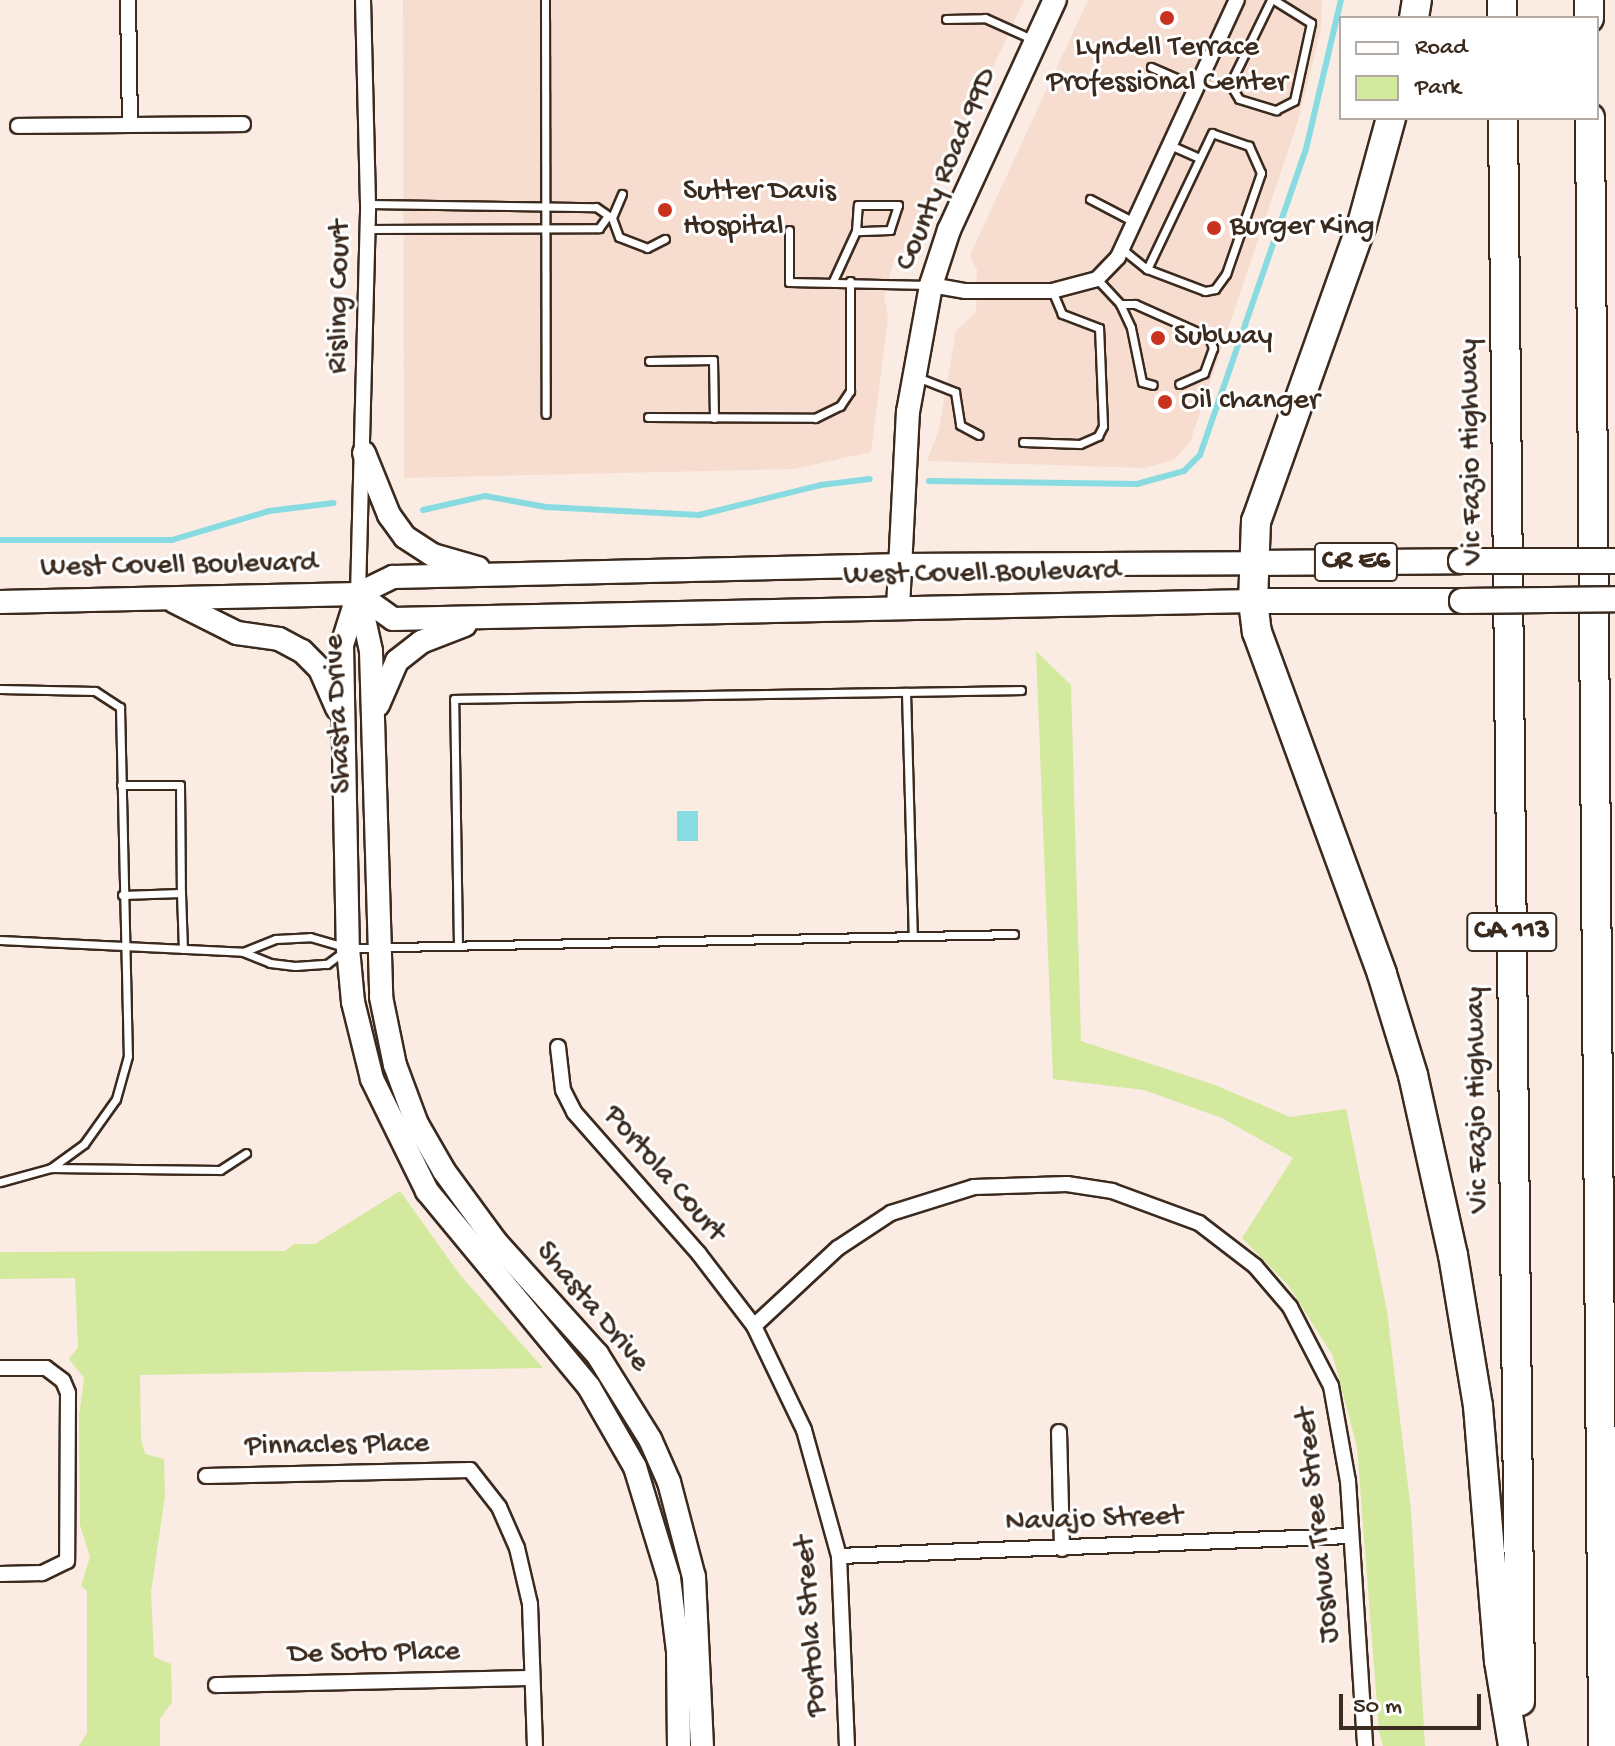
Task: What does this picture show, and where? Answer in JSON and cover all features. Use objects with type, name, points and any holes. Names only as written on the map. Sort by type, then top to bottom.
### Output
[{"type":"highway","points":[[1390,120],[1362,224],[1256,521],[1252,563],[1253,601],[1257,632],[1382,974],[1416,1090],[1453,1255],[1478,1406],[1499,1661],[1513,1746]]},
{"type":"highway","name":"Vic Fazio Highway","points":[[1503,120],[1520,1746]]},
{"type":"highway","name":"CA 113","points":[[1590,120],[1603,1746]]},
{"type":"highway","points":[[1603,1746],[1615,1671]]},
{"type":"main road","name":"West Covell Boulevard","points":[[1252,563],[1615,561]]},
{"type":"main road","name":"West Covell Boulevard","points":[[1253,601],[1615,599]]},
{"type":"street","points":[[128,0],[130,125]]},
{"type":"street","name":"Risling Court","points":[[358,594],[368,229],[363,0]]},
{"type":"street","name":"County Road 99D","points":[[898,608],[898,565],[913,376],[931,285],[949,230],[1055,0]]},
{"type":"street","points":[[931,285],[1052,291],[1097,279],[1122,249],[1237,0]]},
{"type":"street","points":[[18,126],[243,124]]},
{"type":"street","points":[[364,453],[389,515],[411,543],[433,555],[495,574]]},
{"type":"street","name":"West Covell Boulevard","points":[[0,602],[358,594],[393,577],[898,565],[1252,563]]},
{"type":"street","name":"West Covell Boulevard","points":[[358,594],[393,619],[1253,601]]},
{"type":"street","name":"Shasta Drive","points":[[358,594],[342,645],[348,948],[353,1002],[372,1079],[427,1191],[589,1387],[635,1467],[669,1578],[678,1651],[679,1746]]},
{"type":"street","name":"Shasta Drive","points":[[358,594],[371,646],[378,948],[381,997],[392,1052],[417,1124],[496,1242],[597,1354],[627,1396],[669,1482],[694,1577],[702,1746]]},
{"type":"street","points":[[171,600],[237,633],[279,639],[302,651],[320,669],[342,720]]},
{"type":"street","points":[[373,725],[381,690],[397,661],[440,632],[491,618]]},
{"type":"street","name":"Portola Court","points":[[558,1047],[563,1090],[574,1112],[699,1254],[754,1326]]},
{"type":"street","name":"Joshua Tree Street","points":[[754,1326],[838,1248],[891,1213],[929,1198],[974,1187],[1067,1184],[1112,1191],[1199,1223],[1255,1266],[1306,1334],[1331,1386],[1342,1429],[1365,1746]]},
{"type":"street","name":"Portola Street","points":[[754,1326],[804,1430],[839,1556],[847,1746]]},
{"type":"street","points":[[0,1574],[42,1573],[67,1561],[68,1393],[63,1381],[46,1368],[4,1368]]},
{"type":"street","points":[[1059,1432],[1062,1549]]},
{"type":"street","name":"Pinnacles Place","points":[[206,1476],[470,1470],[492,1495],[517,1548],[530,1604],[532,1678]]},
{"type":"street","name":"Navajo Street","points":[[839,1556],[1351,1536]]},
{"type":"street","points":[[532,1678],[535,1746]]},
{"type":"street","name":"De Soto Place","points":[[216,1685],[532,1678]]},
{"type":"lane","points":[[545,0],[546,414]]},
{"type":"lane","points":[[1273,0],[1311,23],[1294,101],[1276,110],[1239,99],[1230,84],[1273,0]]},
{"type":"lane","points":[[946,19],[985,18],[1036,41]]},
{"type":"lane","points":[[1151,67],[1197,87]]},
{"type":"lane","points":[[1122,249],[1147,269],[1205,291],[1223,282],[1261,173],[1249,146],[1212,133],[1147,269]]},
{"type":"lane","points":[[1170,145],[1199,158]]},
{"type":"lane","points":[[368,229],[599,228],[610,218],[622,194]]},
{"type":"lane","points":[[1090,199],[1134,222]]},
{"type":"lane","points":[[368,204],[596,207],[610,218],[619,237],[637,247],[665,239]]},
{"type":"lane","points":[[833,281],[856,231],[858,205],[898,205],[890,230],[856,231]]},
{"type":"lane","points":[[789,230],[789,282],[931,285]]},
{"type":"lane","points":[[1097,279],[1120,304],[1131,328],[1142,382],[1153,385]]},
{"type":"lane","points":[[648,417],[815,418],[840,406],[850,391],[850,281]]},
{"type":"lane","points":[[1023,442],[1080,444],[1098,436],[1103,426],[1099,328],[1062,314],[1052,291]]},
{"type":"lane","points":[[1120,304],[1135,304],[1209,337],[1213,348],[1204,373],[1179,384]]},
{"type":"lane","points":[[649,361],[713,360],[714,418]]},
{"type":"lane","points":[[913,376],[955,392],[960,425],[979,435]]},
{"type":"lane","points":[[0,689],[95,691],[111,697],[120,707],[128,1056],[116,1099],[84,1144],[51,1168]]},
{"type":"lane","points":[[458,945],[454,699],[1021,690]]},
{"type":"lane","points":[[906,692],[913,936]]},
{"type":"lane","points":[[121,785],[180,785],[183,949]]},
{"type":"lane","points":[[122,895],[181,893]]},
{"type":"lane","points":[[243,952],[276,939],[310,937],[348,948],[378,948],[1014,934]]},
{"type":"lane","points":[[0,940],[243,952],[295,966],[327,964],[348,948]]},
{"type":"lane","points":[[0,1182],[51,1168],[220,1170],[246,1153]]},
{"type":"shaded area","name":"Sutter Davis Hospital","points":[[403,0],[1024,0],[911,246],[894,260],[884,297],[888,317],[871,452],[794,469],[404,478]]},
{"type":"shaded area","points":[[1088,0],[1322,0],[1321,29],[1298,121],[1190,442],[1174,460],[1145,468],[927,461],[939,429],[956,331],[976,312],[977,270],[970,255]]},
{"type":"green space","points":[[1036,651],[1071,685],[1081,1041],[1215,1085],[1290,1117],[1346,1109],[1387,1311],[1411,1511],[1425,1746],[1383,1746],[1379,1731],[1357,1447],[1333,1356],[1288,1285],[1242,1238],[1293,1158],[1222,1118],[1144,1090],[1053,1079]]},
{"type":"green space","points":[[400,1191],[460,1275],[543,1368],[140,1375],[141,1440],[145,1454],[164,1459],[165,1496],[151,1592],[154,1657],[171,1664],[172,1702],[160,1719],[160,1746],[79,1746],[87,1733],[87,1591],[81,1586],[90,1557],[80,1525],[79,1416],[84,1378],[69,1359],[78,1347],[75,1278],[0,1279],[0,1252],[285,1251],[294,1244],[315,1244]]},
{"type":"water","points":[[677,811],[698,811],[698,841],[677,841]]},
{"type":"waterway","points":[[929,481],[1137,484],[1184,471],[1200,455],[1306,149],[1341,0]]},
{"type":"waterway","points":[[423,510],[485,496],[546,507],[699,515],[821,485],[870,479]]},
{"type":"waterway","points":[[0,540],[172,540],[269,511],[334,503]]},
{"type":"place","name":"Lyndell Terrace Professional Center","points":[[1167,18]]},
{"type":"place","name":"Sutter Davis Hospital","points":[[665,210]]},
{"type":"place","name":"Burger King","points":[[1214,228]]},
{"type":"place","name":"Subway","points":[[1158,338]]},
{"type":"place","name":"Oil changer","points":[[1165,402]]}]
